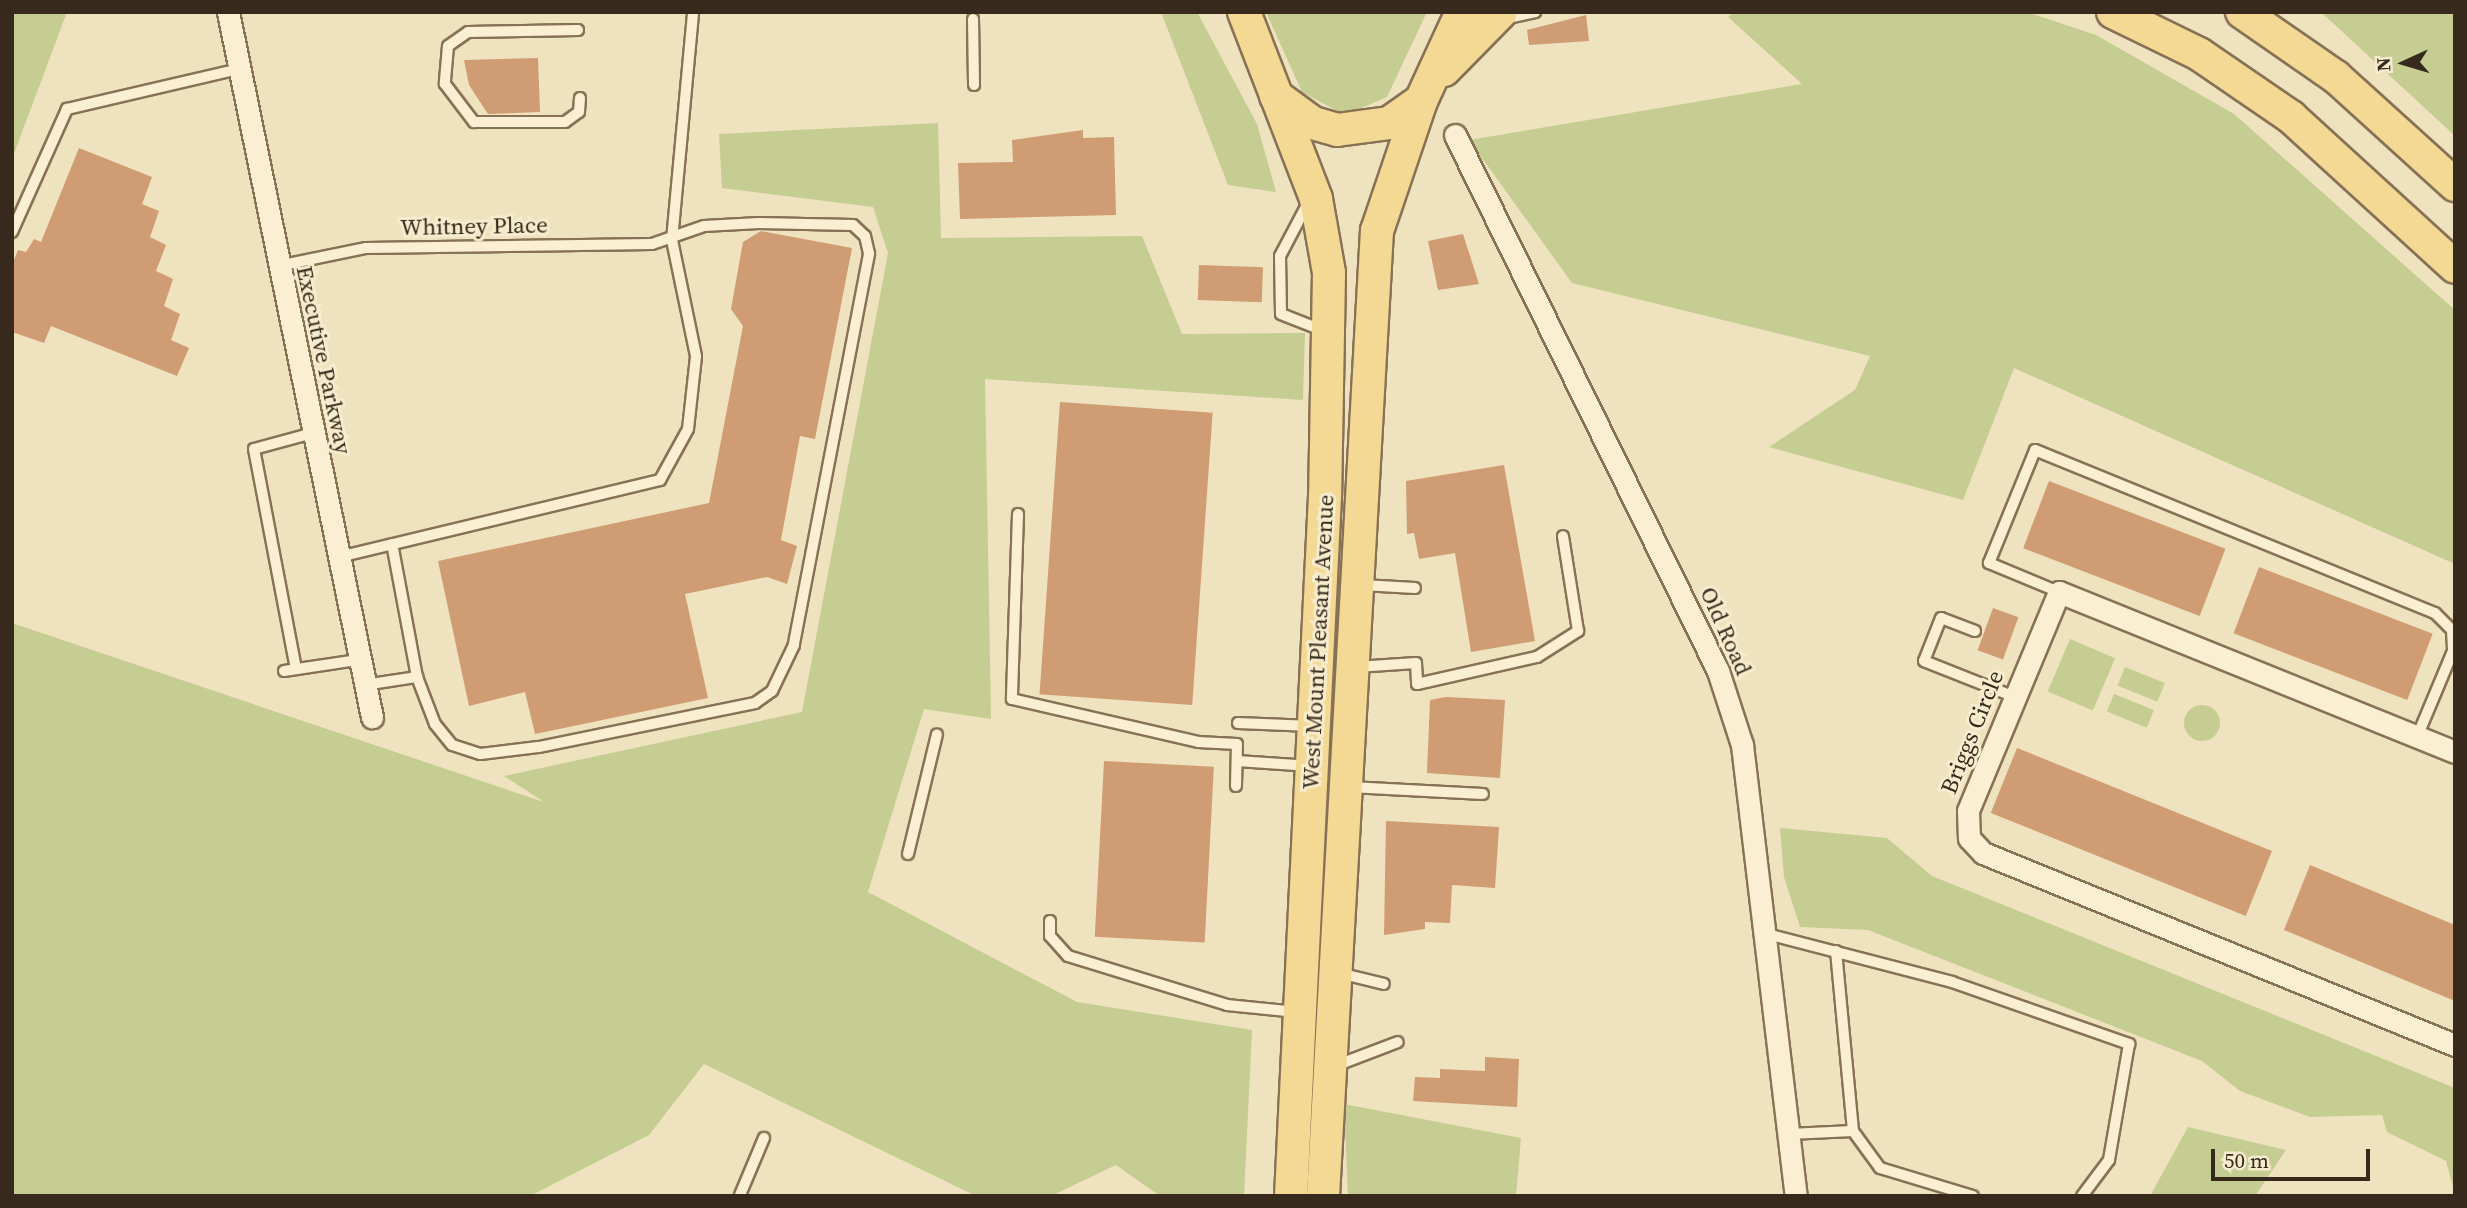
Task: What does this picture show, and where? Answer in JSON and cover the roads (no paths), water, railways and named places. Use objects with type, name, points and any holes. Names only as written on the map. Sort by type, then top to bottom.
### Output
[{"type":"main road","points":[[1223,12],[1253,45]]},
{"type":"main road","points":[[1244,12],[1253,45]]},
{"type":"main road","name":"West Mount Pleasant Avenue","points":[[1322,1196],[1354,585],[1377,231],[1424,93],[1462,12]]},
{"type":"main road","points":[[2113,12],[2199,54],[2291,117],[2455,267]]},
{"type":"main road","points":[[2242,12],[2336,77],[2455,185]]},
{"type":"main road","points":[[1276,96],[1313,123],[1337,130],[1389,123],[1424,93],[1497,16]]},
{"type":"main road","name":"West Mount Pleasant Avenue","points":[[1253,45],[1314,193],[1329,273],[1314,726],[1291,1196]]},
{"type":"street","name":"Executive Parkway","points":[[228,12],[358,660],[372,718]]},
{"type":"street","name":"Old Road","points":[[1455,135],[1718,671],[1742,745],[1767,934],[1796,1196]]},
{"type":"street","name":"Briggs Circle","points":[[2059,592],[1968,811],[1969,838],[1983,853],[2455,1045]]},
{"type":"street","points":[[2059,592],[2455,752]]},
{"type":"lane","points":[[339,557],[660,480],[688,429],[696,356],[672,240],[695,27],[693,12]]},
{"type":"lane","points":[[1497,16],[1535,12]]},
{"type":"lane","points":[[973,19],[974,85]]},
{"type":"lane","points":[[578,30],[468,32],[448,47],[445,84],[474,122],[565,122],[579,112],[580,98]]},
{"type":"lane","points":[[12,232],[67,109],[239,69]]},
{"type":"lane","points":[[1314,193],[1280,256],[1281,314],[1329,333]]},
{"type":"lane","points":[[392,544],[417,677],[435,724],[452,745],[480,754],[755,703],[772,691],[794,645],[869,254],[865,236],[853,225],[759,223],[704,226],[672,240]]},
{"type":"lane","name":"Whitney Place","points":[[278,266],[366,248],[672,240]]},
{"type":"lane","points":[[296,668],[254,449],[313,433]]},
{"type":"lane","points":[[2059,592],[1989,564],[2035,450],[2435,612],[2452,630],[2453,651],[2417,737]]},
{"type":"lane","points":[[1018,514],[1012,699],[1198,742],[1237,744],[1236,786]]},
{"type":"lane","points":[[1350,668],[1416,663],[1417,684],[1537,657],[1578,631],[1563,536]]},
{"type":"lane","points":[[1354,585],[1415,588]]},
{"type":"lane","points":[[1975,631],[1941,618],[1924,661],[2015,697]]},
{"type":"lane","points":[[284,671],[358,660]]},
{"type":"lane","points":[[364,685],[417,677]]},
{"type":"lane","points":[[1238,723],[1314,726]]},
{"type":"lane","points":[[908,854],[937,734]]},
{"type":"lane","points":[[1237,761],[1312,766]]},
{"type":"lane","points":[[1344,786],[1483,794]]},
{"type":"lane","points":[[1050,921],[1050,936],[1068,956],[1227,1004],[1300,1012]]},
{"type":"lane","points":[[1767,934],[1952,982],[2129,1044],[2109,1160],[2082,1196]]},
{"type":"lane","points":[[1836,951],[1853,1131],[1880,1168],[1973,1196]]},
{"type":"lane","points":[[1334,971],[1384,984]]},
{"type":"lane","points":[[1329,1068],[1398,1042]]},
{"type":"lane","points":[[1789,1134],[1853,1131]]},
{"type":"lane","points":[[740,1195],[764,1138]]}]
